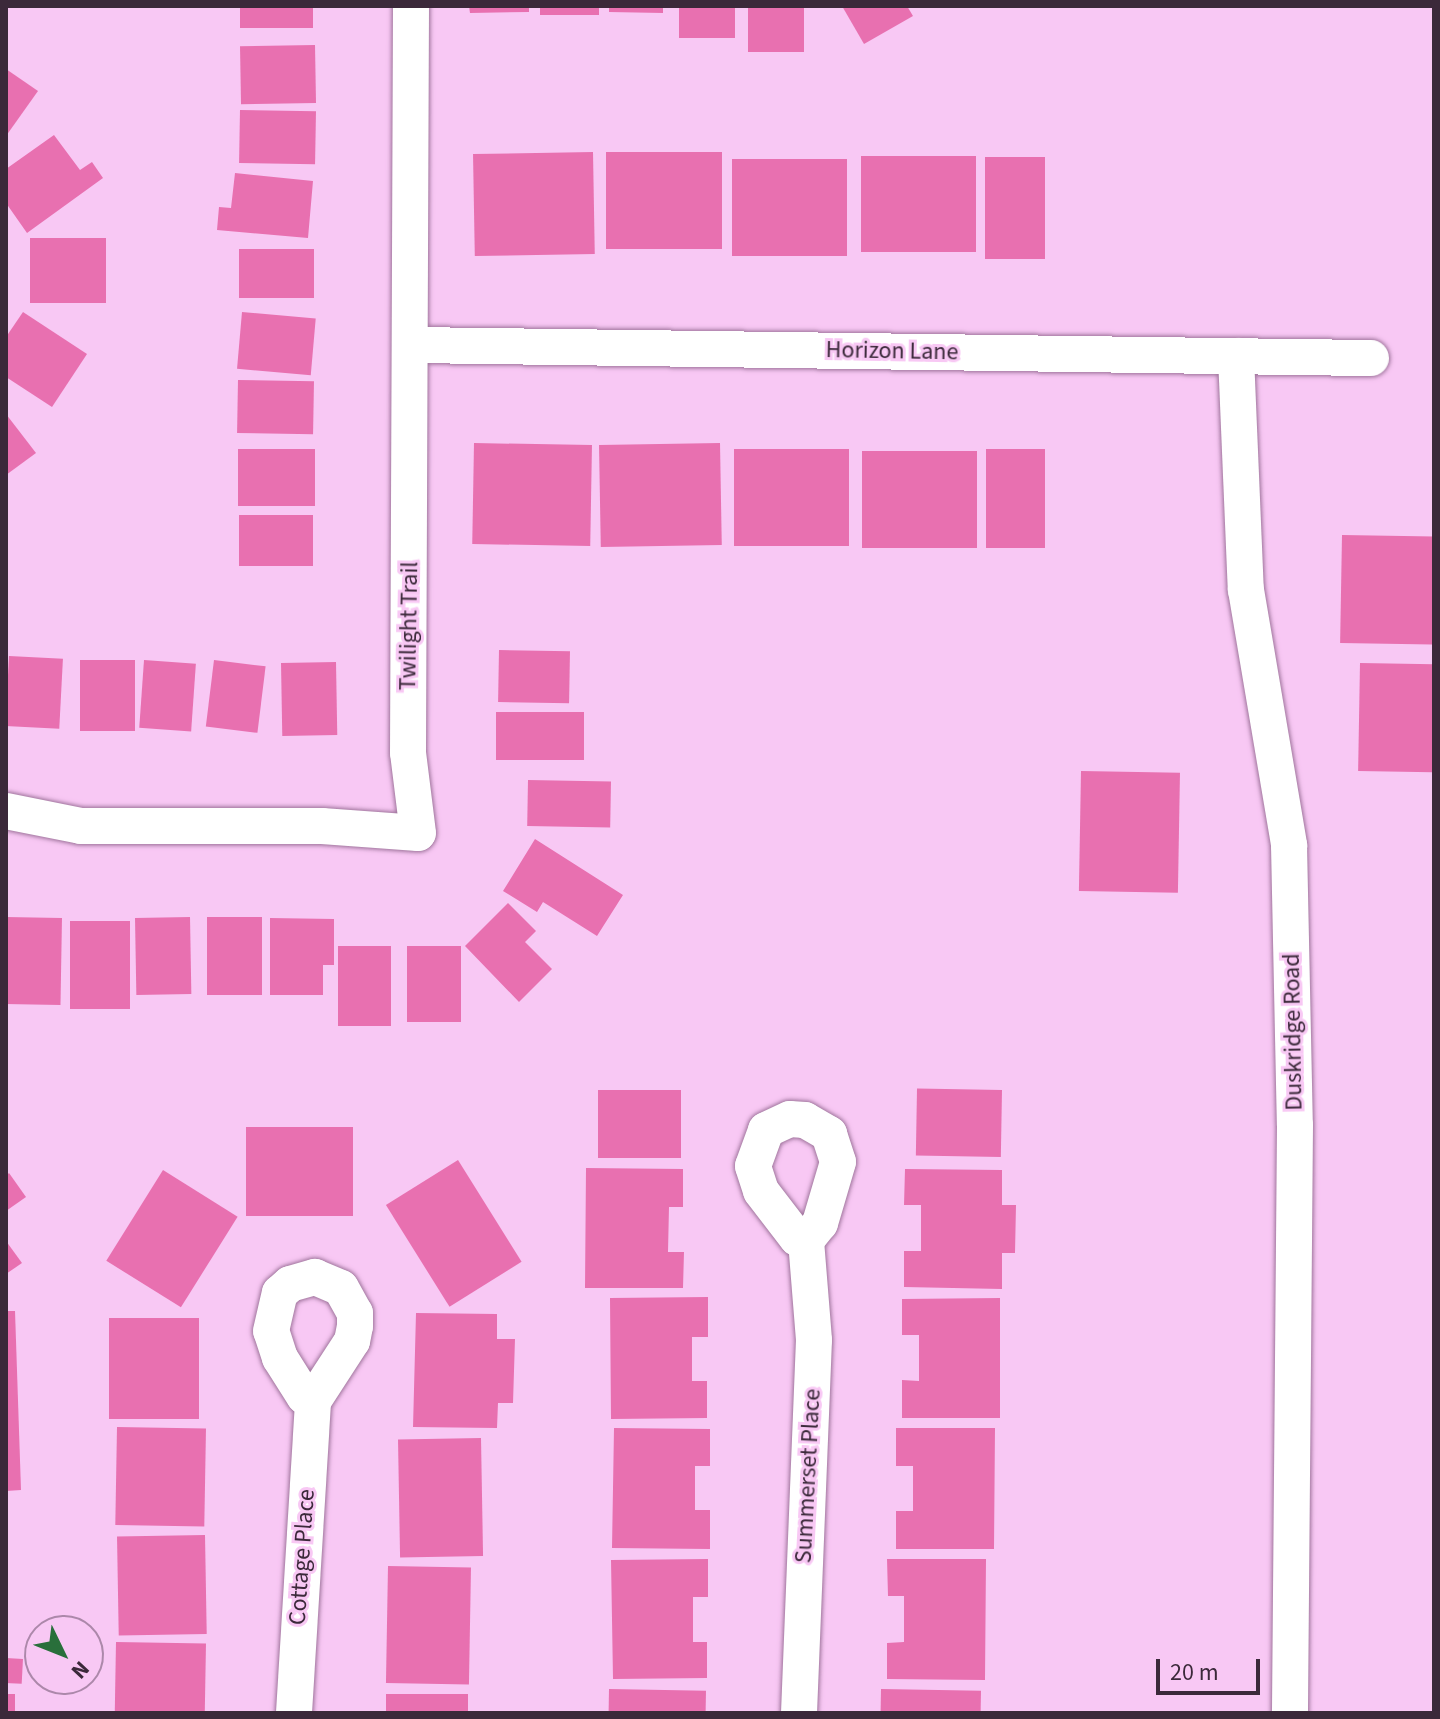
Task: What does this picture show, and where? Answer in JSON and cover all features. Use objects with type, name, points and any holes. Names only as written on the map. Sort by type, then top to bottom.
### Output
[{"type":"street","name":"Twilight Trail","points":[[6,811],[81,826],[322,826],[418,833],[408,753],[413,345],[411,6]]},
{"type":"street","name":"Horizon Lane","points":[[413,345],[1371,358]]},
{"type":"street","name":"Duskridge Road","points":[[1236,356],[1246,590],[1289,845],[1295,1125],[1290,1713]]},
{"type":"street","name":"Summerset Place","points":[[799,1713],[814,1340],[806,1240]]},
{"type":"street","name":"Cottage Place","points":[[294,1713],[313,1401]]},
{"type":"building","points":[[240,6],[313,6],[313,28],[240,28]]},
{"type":"building","points":[[469,6],[529,6],[529,12],[470,13]]},
{"type":"building","points":[[540,6],[599,6],[599,15],[540,15]]},
{"type":"building","points":[[609,6],[663,6],[663,13],[609,12]]},
{"type":"building","points":[[679,6],[735,6],[735,38],[679,38]]},
{"type":"building","points":[[748,6],[804,6],[804,52],[748,52]]},
{"type":"building","points":[[842,6],[907,6],[913,16],[864,44]]},
{"type":"building","points":[[315,45],[316,103],[241,104],[240,46]]},
{"type":"building","points":[[6,69],[38,91],[6,136]]},
{"type":"building","points":[[240,110],[316,111],[315,164],[239,163]]},
{"type":"building","points":[[54,135],[80,170],[92,162],[103,178],[27,233],[6,203],[6,169]]},
{"type":"building","points":[[593,152],[595,254],[475,256],[473,154]]},
{"type":"building","points":[[606,152],[722,152],[722,249],[606,249]]},
{"type":"building","points":[[861,156],[976,156],[976,252],[861,252]]},
{"type":"building","points":[[985,157],[1045,157],[1045,259],[985,259]]},
{"type":"building","points":[[732,159],[847,159],[847,256],[732,256]]},
{"type":"building","points":[[235,173],[313,181],[308,238],[217,230],[219,207],[231,208]]},
{"type":"building","points":[[30,238],[106,238],[106,303],[30,303]]},
{"type":"building","points":[[239,249],[314,249],[314,298],[239,298]]},
{"type":"building","points":[[23,312],[87,354],[52,407],[6,377],[6,337]]},
{"type":"building","points":[[242,312],[316,318],[311,375],[237,369]]},
{"type":"building","points":[[238,380],[314,381],[313,434],[237,433]]},
{"type":"building","points":[[6,414],[36,453],[6,475]]},
{"type":"building","points":[[474,443],[592,445],[590,546],[472,544]]},
{"type":"building","points":[[720,443],[722,545],[601,547],[599,445]]},
{"type":"building","points":[[238,449],[315,449],[315,506],[238,506]]},
{"type":"building","points":[[734,449],[849,449],[849,546],[734,546]]},
{"type":"building","points":[[986,449],[1045,449],[1045,548],[986,548]]},
{"type":"building","points":[[862,451],[977,451],[977,548],[862,548]]},
{"type":"building","points":[[239,515],[313,515],[313,566],[239,566]]},
{"type":"building","points":[[1342,535],[1434,537],[1432,645],[1340,643]]},
{"type":"building","points":[[499,650],[570,651],[569,703],[498,702]]},
{"type":"building","points":[[9,656],[63,659],[59,729],[6,726]]},
{"type":"building","points":[[80,660],[135,660],[135,731],[80,731]]},
{"type":"building","points":[[144,660],[196,664],[191,731],[139,728]]},
{"type":"building","points":[[214,660],[266,666],[257,733],[206,727]]},
{"type":"building","points":[[336,662],[337,735],[282,736],[281,663]]},
{"type":"building","points":[[1360,663],[1434,664],[1432,772],[1358,771]]},
{"type":"building","points":[[496,712],[584,712],[584,760],[496,760]]},
{"type":"building","points":[[1081,771],[1180,773],[1178,893],[1079,891]]},
{"type":"building","points":[[528,780],[611,781],[610,827],[527,826]]},
{"type":"building","points":[[535,839],[623,895],[597,936],[543,902],[537,912],[503,891]]},
{"type":"building","points":[[508,903],[536,931],[525,942],[552,969],[519,1002],[465,946]]},
{"type":"building","points":[[6,917],[62,918],[60,1005],[6,1004]]},
{"type":"building","points":[[190,917],[191,994],[136,995],[135,918]]},
{"type":"building","points":[[207,917],[262,917],[262,995],[207,995]]},
{"type":"building","points":[[270,918],[334,919],[334,965],[323,965],[323,995],[270,995]]},
{"type":"building","points":[[70,921],[130,921],[130,1009],[70,1009]]},
{"type":"building","points":[[338,946],[391,946],[391,1026],[338,1026]]},
{"type":"building","points":[[407,946],[461,946],[461,1022],[407,1022]]},
{"type":"building","points":[[917,1089],[1002,1090],[1001,1157],[916,1156]]},
{"type":"building","points":[[598,1090],[681,1090],[681,1158],[598,1158]]},
{"type":"building","points":[[246,1127],[353,1127],[353,1216],[246,1216]]},
{"type":"building","points":[[458,1160],[522,1262],[450,1307],[386,1205]]},
{"type":"building","points":[[586,1168],[683,1169],[683,1207],[669,1207],[668,1252],[684,1252],[683,1288],[585,1288]]},
{"type":"building","points":[[905,1169],[1002,1170],[1002,1205],[1016,1205],[1015,1253],[1002,1253],[1002,1289],[904,1287],[904,1251],[921,1251],[921,1205],[904,1205]]},
{"type":"building","points":[[163,1170],[238,1217],[181,1307],[106,1261]]},
{"type":"building","points":[[9,1173],[26,1197],[6,1211],[6,1176]]},
{"type":"building","points":[[6,1241],[22,1263],[6,1274]]},
{"type":"building","points":[[708,1297],[708,1337],[692,1337],[692,1381],[707,1381],[707,1418],[611,1419],[610,1298]]},
{"type":"building","points":[[1000,1298],[1000,1418],[902,1418],[902,1380],[919,1381],[919,1335],[902,1335],[902,1299]]},
{"type":"building","points":[[6,1311],[15,1311],[21,1490],[6,1491]]},
{"type":"building","points":[[416,1313],[497,1314],[497,1339],[515,1339],[513,1403],[498,1403],[497,1428],[413,1427]]},
{"type":"building","points":[[109,1318],[199,1318],[199,1419],[109,1419]]},
{"type":"building","points":[[117,1427],[206,1429],[204,1527],[115,1525]]},
{"type":"building","points":[[614,1428],[710,1429],[710,1466],[695,1466],[695,1510],[710,1510],[710,1549],[612,1548]]},
{"type":"building","points":[[896,1428],[995,1428],[994,1549],[896,1549],[896,1511],[913,1511],[913,1466],[896,1466]]},
{"type":"building","points":[[481,1438],[483,1556],[400,1557],[398,1439]]},
{"type":"building","points":[[205,1535],[207,1634],[119,1636],[117,1537]]},
{"type":"building","points":[[708,1559],[708,1597],[693,1597],[693,1642],[707,1642],[707,1678],[613,1679],[611,1560]]},
{"type":"building","points":[[887,1559],[986,1559],[985,1680],[887,1679],[887,1643],[904,1642],[904,1596],[888,1596]]},
{"type":"building","points":[[388,1566],[471,1567],[469,1684],[386,1683]]},
{"type":"building","points":[[116,1642],[206,1644],[205,1713],[115,1713]]},
{"type":"building","points":[[6,1658],[23,1659],[22,1684],[6,1683]]},
{"type":"building","points":[[609,1689],[706,1691],[706,1713],[609,1713]]},
{"type":"building","points":[[881,1689],[981,1691],[981,1713],[881,1713]]},
{"type":"building","points":[[6,1694],[15,1694],[15,1713],[6,1713]]},
{"type":"building","points":[[386,1694],[468,1694],[468,1713],[386,1713]]}]
